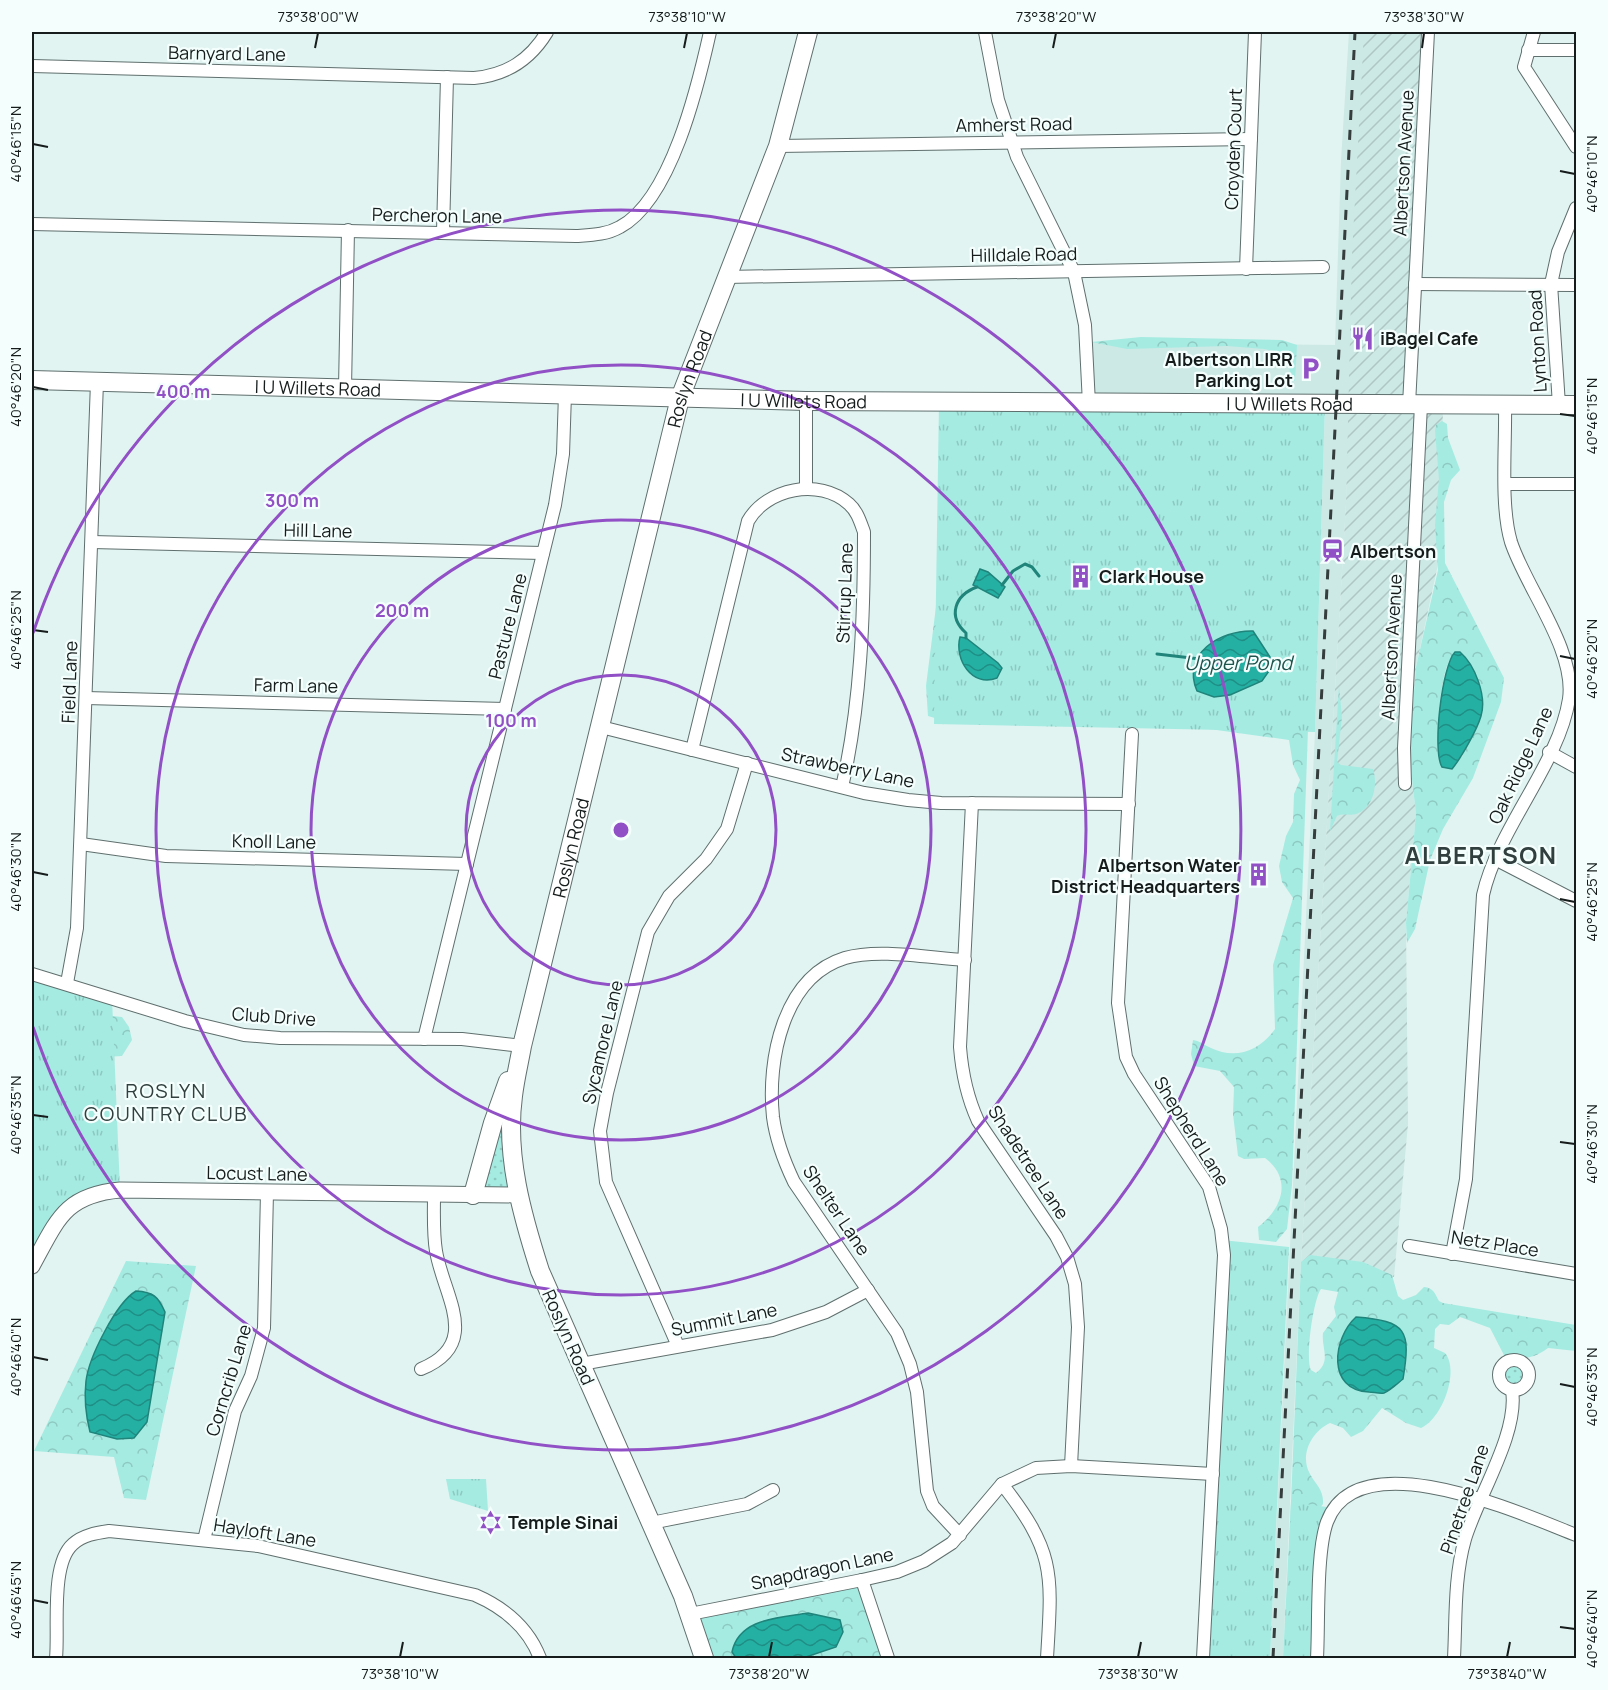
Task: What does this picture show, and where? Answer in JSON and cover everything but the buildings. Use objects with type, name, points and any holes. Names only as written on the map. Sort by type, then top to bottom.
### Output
[{"type":"main road","name":"Roslyn Road","points":[[704,1659],[690,1614],[540,1270],[524,1222],[519,1195],[512,1121],[513,1098],[522,1046],[680,398],[778,146],[808,32]]},
{"type":"main road","name":"I U Willets Road","points":[[32,380],[807,401],[1568,405]]},
{"type":"main road","points":[[473,1195],[493,1123],[522,1046]]},
{"type":"street","name":"Barnyard Lane","points":[[32,66],[474,78],[500,73],[518,64],[533,52],[547,32]]},
{"type":"street","name":"Percheron Lane","points":[[32,224],[576,236],[603,234],[634,218],[655,195],[674,152],[691,103],[710,32]]},
{"type":"street","points":[[985,32],[998,100],[1013,142],[1037,201],[1074,272],[1085,325],[1089,404]]},
{"type":"street","name":"Croyden Court","points":[[1246,269],[1255,32]]},
{"type":"street","name":"Albertson Avenue","points":[[1405,784],[1404,748],[1415,405],[1415,284],[1428,32]]},
{"type":"street","points":[[1534,32],[1524,67],[1528,77],[1576,147]]},
{"type":"street","points":[[1528,50],[1576,50]]},
{"type":"street","points":[[443,232],[447,77]]},
{"type":"street","name":"Amherst Road","points":[[778,146],[1251,139]]},
{"type":"street","name":"Lynton Road","points":[[1568,405],[1551,285],[1558,252],[1576,208]]},
{"type":"street","points":[[345,388],[348,230]]},
{"type":"street","name":"Hilldale Road","points":[[725,278],[1323,267]]},
{"type":"street","points":[[1415,284],[1576,285]]},
{"type":"street","name":"Field Lane","points":[[67,983],[77,928],[97,382]]},
{"type":"street","name":"Pasture Lane","points":[[424,1039],[561,477],[565,394]]},
{"type":"street","points":[[806,489],[807,401]]},
{"type":"street","name":"Oak Ridge Lane","points":[[1452,1254],[1466,1179],[1482,906],[1495,859],[1549,752],[1566,711],[1568,678],[1557,643],[1511,541],[1506,515],[1505,405]]},
{"type":"street","points":[[1506,484],[1576,484]]},
{"type":"street","name":"Stirrup Lane","points":[[692,750],[748,521],[754,511],[771,496],[806,489],[828,492],[842,499],[857,513],[864,532],[857,707],[853,741],[842,787]]},
{"type":"street","name":"Hill Lane","points":[[92,542],[543,553]]},
{"type":"street","name":"Farm Lane","points":[[86,698],[505,709]]},
{"type":"street","name":"Strawberry Lane","points":[[601,727],[842,787],[908,800],[972,804],[1129,804]]},
{"type":"street","name":"Shepherd Lane","points":[[1132,734],[1118,1004],[1121,1039],[1134,1074],[1209,1187],[1221,1229],[1224,1255],[1203,1659]]},
{"type":"street","points":[[1549,752],[1576,766]]},
{"type":"street","name":"Sycamore Lane","points":[[678,1346],[606,1182],[600,1131],[648,932],[669,896],[706,859],[727,829],[747,763]]},
{"type":"street","name":"Shadetree Lane","points":[[972,804],[960,1047],[962,1071],[970,1105],[991,1142],[1056,1236],[1067,1257],[1075,1284],[1078,1327],[1071,1467]]},
{"type":"street","name":"Knoll Lane","points":[[81,844],[166,856],[467,864]]},
{"type":"street","points":[[1495,859],[1576,901]]},
{"type":"street","name":"Shelter Lane","points":[[960,1535],[940,1515],[927,1491],[917,1392],[910,1364],[897,1333],[794,1182],[777,1139],[773,1116],[772,1080],[788,1012],[795,996],[808,979],[830,964],[848,957],[871,955],[965,960]]},
{"type":"street","name":"Club Drive","points":[[32,974],[185,1021],[244,1035],[280,1038],[424,1039],[522,1046]]},
{"type":"street","name":"Locust Lane","points":[[32,1266],[64,1211],[78,1200],[97,1192],[120,1190],[519,1195]]},
{"type":"street","name":"Corncrib Lane","points":[[204,1540],[235,1411],[251,1376],[264,1328],[267,1192]]},
{"type":"street","points":[[421,1369],[432,1365],[447,1351],[453,1339],[456,1324],[454,1308],[436,1251],[434,1195]]},
{"type":"street","name":"Netz Place","points":[[1408,1246],[1576,1274]]},
{"type":"street","name":"Summit Lane","points":[[581,1364],[772,1330],[801,1322],[868,1290]]},
{"type":"street","name":"Pinetree Lane","points":[[1454,1659],[1459,1568],[1465,1538],[1509,1427],[1512,1390]]},
{"type":"street","name":"Snapdragon Lane","points":[[690,1614],[862,1580],[897,1572],[924,1562],[960,1535],[1002,1484],[1036,1468],[1071,1467],[1213,1474]]},
{"type":"street","points":[[1002,1484],[1026,1515],[1040,1540],[1048,1563],[1051,1590],[1047,1659]]},
{"type":"street","points":[[1317,1659],[1322,1542],[1327,1522],[1342,1501],[1361,1488],[1379,1485],[1433,1488],[1481,1499],[1576,1536]]},
{"type":"street","points":[[651,1523],[747,1504],[773,1490]]},
{"type":"street","name":"Hayloft Lane","points":[[56,1659],[59,1574],[64,1556],[73,1544],[89,1534],[108,1531],[295,1552],[475,1595],[503,1609],[516,1621],[526,1632],[540,1659]]},
{"type":"street","points":[[862,1580],[888,1659]]},
{"type":"shaded area","points":[[1349,32],[1365,32],[1346,504],[1301,1262],[1283,1658],[1270,1658],[1315,732],[1325,405],[1089,404],[1086,342],[1335,345],[1341,161]]},
{"type":"shaded area","points":[[1364,32],[1429,32],[1409,404],[1443,404],[1440,555],[1416,667],[1409,753],[1416,814],[1406,923],[1408,1124],[1394,1277],[1301,1262],[1346,504],[1352,255]]},
{"type":"green space","points":[[1141,337],[1282,340],[1297,345],[1295,381],[1291,379],[1288,359],[1275,351],[1227,346],[1127,349],[1091,342]]},
{"type":"green space","points":[[939,402],[1325,404],[1315,732],[934,724]]},
{"type":"green space","points":[[1442,421],[1447,424],[1448,438],[1460,470],[1451,480],[1444,502],[1445,563],[1504,678],[1501,702],[1473,778],[1443,829],[1430,860],[1415,929],[1407,943],[1406,923],[1416,814],[1409,753],[1416,667],[1438,570],[1435,525],[1439,479],[1436,425]],"holes":[[[1455,652],[1460,652],[1471,665],[1479,682],[1482,710],[1462,757],[1439,762],[1438,737],[1442,688],[1449,660]]]},
{"type":"green space","points":[[958,432],[1308,729],[1292,1185],[1287,1229],[1276,1242],[1259,1240],[1258,1227],[1273,1212],[1278,1203],[1281,1194],[1279,1175],[1274,1166],[1265,1158],[1244,1159],[1238,1156],[1233,1114],[1234,1087],[1220,1071],[1194,1066],[1191,1054],[1193,1040],[1220,1052],[1238,1053],[1262,1043],[1275,1029],[1273,965],[1293,898],[1282,882],[1279,866],[1286,836],[1293,822],[1294,794],[1300,780],[1293,765],[1289,740],[1195,727],[945,721],[928,716],[926,686]]},
{"type":"green space","points":[[1167,464],[1192,465],[1192,499],[1167,499]]},
{"type":"green space","points":[[1199,566],[1244,568],[1242,603],[1197,601]]},
{"type":"green space","points":[[1339,686],[1342,717],[1337,762],[1341,765],[1373,769],[1375,788],[1367,807],[1356,814],[1337,816],[1330,831]]},
{"type":"green space","name":"ROSLYN COUNTRY CLUB","points":[[32,974],[112,998],[120,1190],[78,1200],[32,1266]]},
{"type":"green space","points":[[103,1015],[122,1017],[129,1027],[132,1040],[122,1056],[105,1057]]},
{"type":"green space","points":[[513,1098],[519,1195],[473,1195]]},
{"type":"green space","points":[[1222,1240],[1289,1247],[1270,1658],[1203,1658]]},
{"type":"green space","points":[[1310,1255],[1363,1262],[1392,1275],[1398,1296],[1403,1300],[1416,1295],[1424,1287],[1432,1290],[1443,1303],[1576,1325],[1576,1351],[1548,1348],[1532,1357],[1507,1361],[1490,1328],[1460,1317],[1449,1325],[1440,1324],[1435,1329],[1434,1348],[1445,1353],[1451,1371],[1446,1394],[1436,1415],[1421,1428],[1406,1423],[1382,1408],[1363,1431],[1351,1437],[1343,1428],[1330,1423],[1318,1432],[1309,1444],[1306,1459],[1310,1474],[1321,1491],[1323,1504],[1289,1549],[1301,1262]],"holes":[[[1321,1289],[1338,1292],[1334,1307],[1336,1316],[1323,1333],[1324,1364],[1316,1373],[1311,1370],[1309,1364],[1315,1305]]]},
{"type":"green space","points":[[126,1261],[196,1266],[146,1500],[124,1498],[114,1457],[34,1451]]},
{"type":"green space","points":[[1514,1360],[1525,1364],[1529,1375],[1525,1386],[1514,1390],[1503,1386],[1499,1375],[1503,1364]]},
{"type":"green space","points":[[446,1479],[486,1479],[488,1511],[450,1499]]},
{"type":"green space","points":[[1291,1502],[1334,1508],[1327,1522],[1317,1658],[1283,1658]]},
{"type":"green space","points":[[862,1580],[888,1658],[703,1658],[690,1614]]},
{"type":"water","points":[[980,569],[988,572],[1005,587],[998,598],[973,585]]},
{"type":"water","name":"Upper Pond","points":[[1253,631],[1270,657],[1269,671],[1262,681],[1230,695],[1214,697],[1197,691],[1193,678],[1194,666],[1199,655],[1217,640],[1228,635]]},
{"type":"water","points":[[960,637],[966,638],[998,663],[1002,668],[997,678],[980,679],[967,670],[960,654]]},
{"type":"water","points":[[1455,652],[1460,652],[1475,673],[1481,690],[1482,708],[1479,722],[1452,769],[1442,767],[1439,758],[1438,727],[1446,673]]},
{"type":"water","points":[[136,1291],[147,1292],[154,1296],[165,1312],[147,1422],[134,1438],[117,1439],[90,1432],[87,1420],[86,1381],[92,1358],[112,1318],[128,1297]]},
{"type":"water","points":[[1356,1317],[1386,1321],[1395,1325],[1402,1331],[1405,1339],[1403,1379],[1384,1393],[1355,1389],[1340,1373],[1338,1362],[1342,1337]]},
{"type":"water","points":[[808,1613],[840,1620],[843,1632],[836,1647],[803,1658],[736,1658],[732,1652],[736,1641],[751,1626],[773,1619]]},
{"type":"waterway","points":[[1002,585],[1013,571],[1025,564],[1032,567],[1039,576]]},
{"type":"waterway","points":[[966,638],[966,633],[957,620],[956,607],[963,595],[977,587]]},
{"type":"waterway","points":[[1157,654],[1200,659]]},
{"type":"railway","points":[[1273,1658],[1355,32]]},
{"type":"place","name":"iBagel Cafe","points":[[1362,338]]},
{"type":"place","name":"Albertson LIRR Parking Lot","points":[[1311,369]]},
{"type":"place","name":"Albertson","points":[[1332,551]]},
{"type":"place","name":"Clark House","points":[[1081,576]]},
{"type":"place","name":"Albertson Water District Headquarters","points":[[1258,875]]},
{"type":"place","name":"Temple Sinai","points":[[490,1522]]},
{"type":"district","name":"ALBERTSON","points":[[1481,854]]},
{"type":"district","name":"ROSLYN COUNTRY CLUB","points":[[166,1102]]}]
